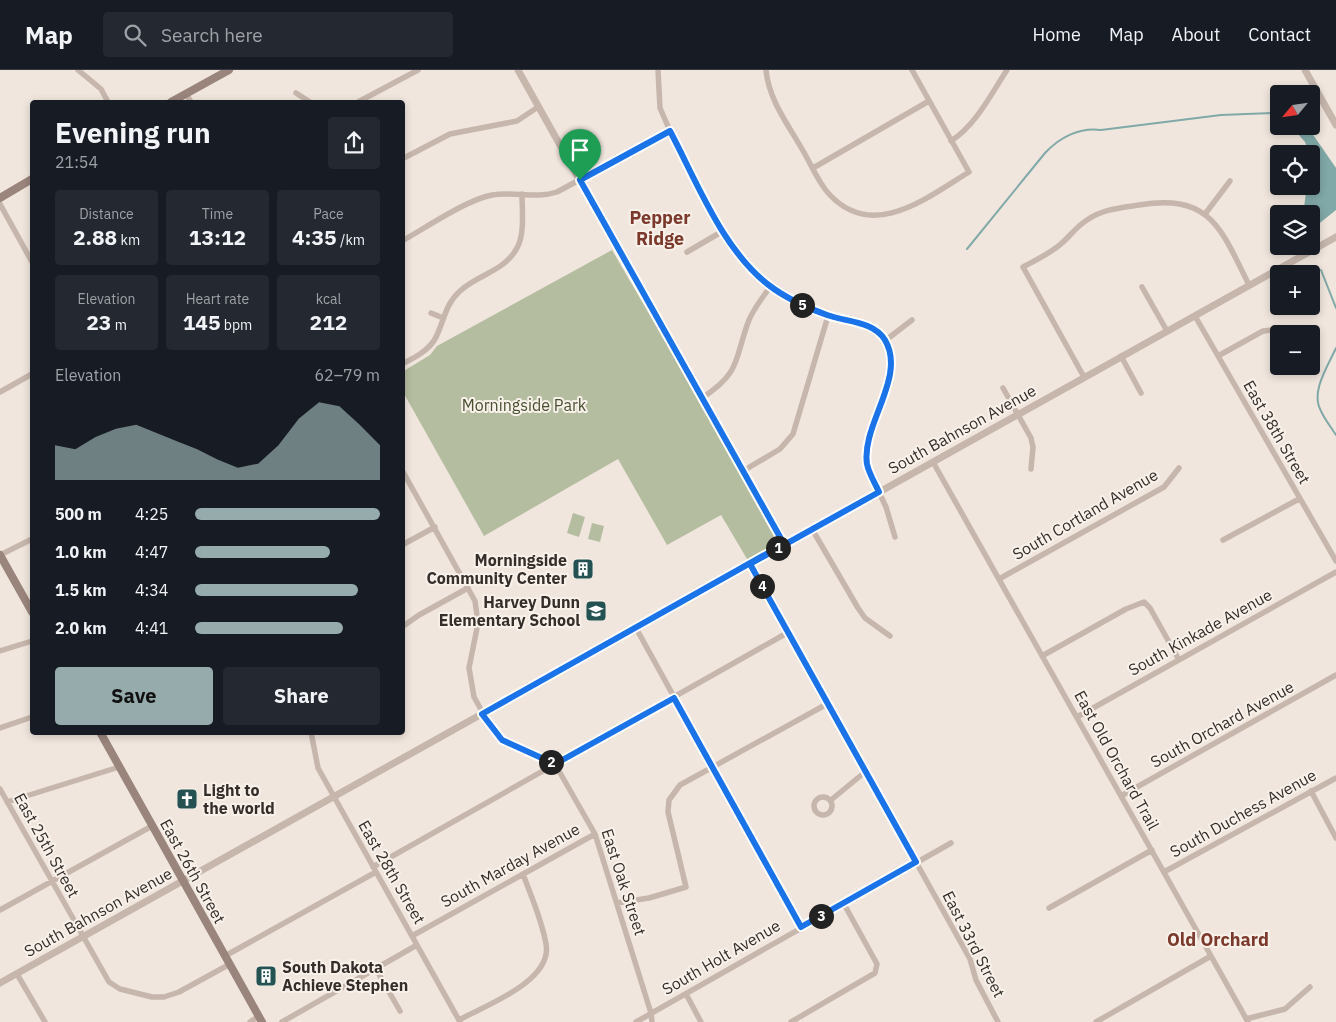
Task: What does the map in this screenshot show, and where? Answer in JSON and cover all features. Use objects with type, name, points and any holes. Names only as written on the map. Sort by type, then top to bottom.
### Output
[{"type":"main road","points":[[175,100],[229,70]]},
{"type":"main road","points":[[0,198],[30,181]]},
{"type":"main road","points":[[0,555],[30,608]]},
{"type":"main road","name":"East 26th Street","points":[[102,735],[261,1019]]},
{"type":"street","points":[[78,70],[101,90],[107,100]]},
{"type":"street","points":[[518,70],[784,544]]},
{"type":"street","points":[[658,70],[660,108],[670,131],[723,231],[747,265],[770,287],[799,303],[828,316],[867,325],[881,333],[886,340],[891,358],[889,374],[867,448],[867,465],[895,537]]},
{"type":"street","points":[[766,70],[773,99],[829,194],[839,203],[852,210],[868,215],[882,216],[898,213],[911,207],[969,172],[912,70]]},
{"type":"street","points":[[951,141],[960,135],[975,117],[1007,70]]},
{"type":"street","points":[[1305,70],[1336,125]]},
{"type":"street","points":[[362,100],[413,71]]},
{"type":"street","points":[[296,93],[307,100]]},
{"type":"street","points":[[186,94],[190,100]]},
{"type":"street","points":[[813,168],[930,101]]},
{"type":"street","points":[[405,157],[450,134],[517,121],[538,107]]},
{"type":"street","points":[[405,239],[475,201],[499,194],[550,194],[580,180],[670,131]]},
{"type":"street","points":[[1205,214],[1230,181]]},
{"type":"street","points":[[405,362],[427,349],[436,338],[442,318],[452,299],[461,290],[502,266],[510,259],[519,245],[522,194]]},
{"type":"street","points":[[1084,377],[1023,267],[1062,244],[1088,219],[1111,209],[1158,202],[1184,204],[1205,214],[1224,236],[1250,285]]},
{"type":"street","points":[[0,204],[30,258]]},
{"type":"street","points":[[687,252],[723,231]]},
{"type":"street","name":"South Bahnson Avenue","points":[[0,983],[1336,237]]},
{"type":"street","points":[[702,398],[720,386],[733,370],[752,314],[770,287]]},
{"type":"street","points":[[1142,287],[1166,331]]},
{"type":"street","points":[[430,313],[442,318]]},
{"type":"street","points":[[743,471],[780,449],[793,434],[828,316]]},
{"type":"street","name":"East 38th Street","points":[[1195,316],[1336,561]]},
{"type":"street","points":[[886,340],[912,320]]},
{"type":"street","points":[[1218,356],[1263,331],[1270,330]]},
{"type":"street","points":[[1122,356],[1141,393]]},
{"type":"street","points":[[0,392],[30,375]]},
{"type":"street","points":[[1003,388],[1018,414],[1033,447],[1031,470]]},
{"type":"street","name":"East Old Orchard Trail","points":[[933,462],[1247,1021]]},
{"type":"street","name":"South Cortland Avenue","points":[[999,579],[1164,487],[1179,468]]},
{"type":"street","points":[[405,475],[475,601],[478,615],[469,676],[474,697],[482,714],[502,740],[555,764]]},
{"type":"street","points":[[1223,540],[1299,499]]},
{"type":"street","points":[[405,543],[435,527]]},
{"type":"street","points":[[812,529],[858,608],[866,618],[890,636]]},
{"type":"street","points":[[0,555],[30,540]]},
{"type":"street","name":"East 33rd Street","points":[[750,564],[970,959],[976,980],[998,1022]]},
{"type":"street","name":"South Kinkade Avenue","points":[[1077,718],[1336,572]]},
{"type":"street","points":[[405,626],[419,615],[468,588]]},
{"type":"street","points":[[1042,656],[1126,609],[1144,602],[1150,608],[1179,660]]},
{"type":"street","points":[[636,628],[801,927]]},
{"type":"street","points":[[225,956],[555,764],[787,633]]},
{"type":"street","points":[[0,651],[30,642]]},
{"type":"street","name":"South Orchard Avenue","points":[[1121,796],[1336,675]]},
{"type":"street","points":[[617,903],[649,898],[686,887],[668,812],[669,800],[680,785],[827,704]]},
{"type":"street","points":[[0,728],[30,718]]},
{"type":"street","name":"East 28th Street","points":[[312,735],[318,768],[460,1021]]},
{"type":"street","name":"East Oak Street","points":[[555,764],[594,834],[651,1013],[652,1022]]},
{"type":"street","points":[[7,802],[119,767]]},
{"type":"street","points":[[831,800],[865,772]]},
{"type":"street","name":"South Duchess Avenue","points":[[1164,872],[1336,778]]},
{"type":"street","name":"East 25th Street","points":[[0,789],[109,982],[120,989],[152,997],[164,997],[174,994],[230,964]]},
{"type":"street","points":[[1311,792],[1336,838]]},
{"type":"street","points":[[0,910],[152,826]]},
{"type":"street","name":"South Marday Avenue","points":[[412,936],[594,834]]},
{"type":"street","name":"South Holt Avenue","points":[[636,1022],[951,843]]},
{"type":"street","points":[[1049,908],[1152,850]]},
{"type":"street","points":[[460,1021],[524,985],[535,976],[546,958],[546,944],[524,874]]},
{"type":"street","points":[[791,1022],[876,973],[877,964],[844,904]]},
{"type":"street","points":[[282,1022],[418,945]]},
{"type":"street","points":[[1096,1022],[1211,956]]},
{"type":"street","points":[[376,969],[400,1011]]},
{"type":"street","points":[[17,974],[45,1022]]},
{"type":"street","points":[[1247,1021],[1285,1008],[1310,987]]},
{"type":"street","points":[[686,994],[701,1022]]},
{"type":"street","points":[[250,1022],[261,1019]]},
{"type":"green space","name":"Morningside Park","points":[[612,250],[784,545],[750,564],[721,515],[667,545],[618,459],[484,536],[405,396],[405,370],[430,355],[437,346]]},
{"type":"green space","points":[[573,513],[585,517],[579,537],[567,533]]},
{"type":"green space","points":[[592,523],[604,526],[600,542],[588,539]]},
{"type":"water","points":[[1299,135],[1313,135],[1336,168],[1336,210],[1320,223],[1320,205],[1304,205],[1306,195],[1320,195],[1320,145],[1306,145]]},
{"type":"waterway","points":[[967,249],[1045,153],[1057,142],[1071,134],[1093,129],[1101,130],[1221,115],[1270,113]]},
{"type":"waterway","points":[[1321,270],[1336,308]]},
{"type":"waterway","points":[[1336,348],[1321,379],[1318,396],[1318,404],[1321,411],[1336,435]]},
{"type":"place","name":"Morningside Community Center","points":[[583,569]]},
{"type":"place","name":"Harvey Dunn Elementary School","points":[[596,611]]},
{"type":"place","name":"Light to the world","points":[[187,799]]},
{"type":"place","name":"South Dakota Achieve Stephen","points":[[266,976]]},
{"type":"district","name":"Pepper Ridge","points":[[660,228]]},
{"type":"district","name":"Old Orchard","points":[[1218,940]]},
{"type":"route","points":[[670,131],[723,231],[747,265],[770,287],[799,303],[828,316],[867,325],[881,333],[886,340],[889,350],[891,358],[889,374],[870,434],[866,456],[869,471],[879,492],[750,564],[916,862],[801,927],[674,698],[555,764],[502,740],[482,714],[784,544],[580,180],[670,131]]}]
